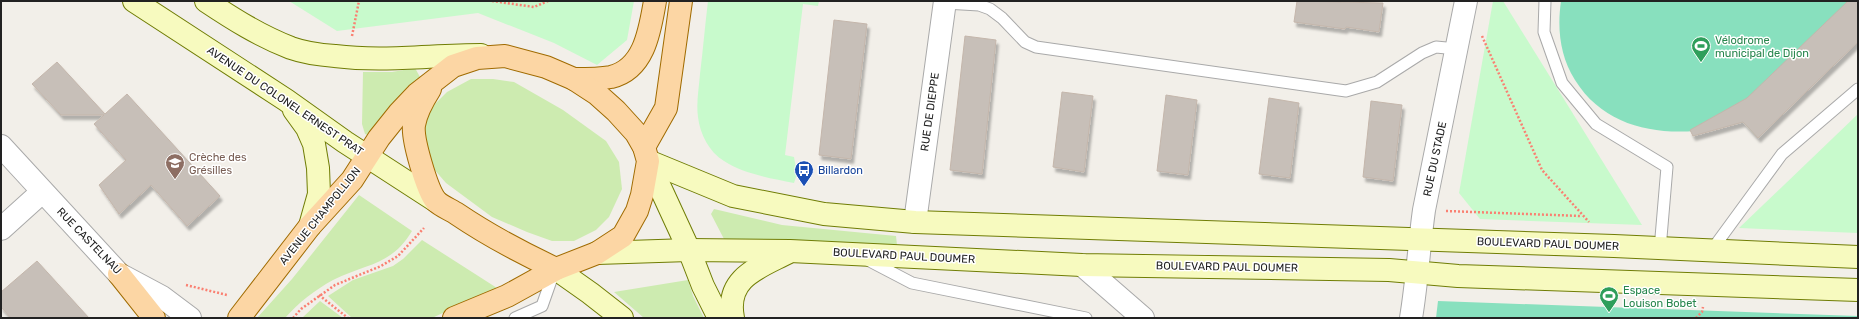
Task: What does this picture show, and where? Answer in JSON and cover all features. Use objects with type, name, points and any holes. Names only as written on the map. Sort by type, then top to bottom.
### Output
[{"type":"main road","name":"AVENUE DU COLONEL ERNEST PRAT","points":[[134,1],[286,100],[367,156],[436,201]]},
{"type":"main road","points":[[206,1],[259,35],[292,48],[319,54],[350,58],[390,59],[449,55],[504,56]]},
{"type":"main road","points":[[574,79],[612,76],[626,70],[634,63],[642,52],[649,33],[655,1]]},
{"type":"main road","points":[[454,318],[506,296],[556,269],[597,253],[623,236],[637,211],[642,195],[646,154],[666,108],[681,1]]},
{"type":"main road","name":"AVENUE CHAMPOLLION","points":[[239,318],[310,226],[352,180],[367,156],[399,113],[417,94],[453,66],[464,61],[477,58],[504,56],[546,67],[574,79],[597,94],[616,111],[636,133],[646,154]]},
{"type":"main road","points":[[436,80],[421,105],[414,126],[417,151],[421,165],[436,201],[469,223],[530,257],[556,269],[622,318]]},
{"type":"main road","points":[[286,100],[307,128],[314,144],[318,168],[319,194],[310,226]]},
{"type":"main road","points":[[646,154],[689,250],[702,286],[719,318]]},
{"type":"main road","name":"BOULEVARD PAUL DOUMER","points":[[646,154],[733,196],[824,214],[914,222],[1614,246],[1710,252],[1858,257]]},
{"type":"main road","name":"BOULEVARD PAUL DOUMER","points":[[597,253],[689,250],[790,251],[1082,265],[1382,270],[1458,276],[1858,290]]},
{"type":"main road","points":[[733,318],[732,298],[740,280],[760,267],[790,251]]},
{"type":"main road","points":[[119,274],[154,318]]},
{"type":"street","name":"RUE DU STADE","points":[[1411,318],[1418,273],[1424,210],[1466,1]]},
{"type":"street","name":"RUE DE DIEPPE","points":[[914,222],[945,2]]},
{"type":"street","name":"RUE CASTELNAU","points":[[1,146],[119,274],[162,296],[190,318]]},
{"type":"street","points":[[1,230],[42,192]]},
{"type":"street","points":[[1082,265],[1143,318]]},
{"type":"lane","points":[[1545,1],[1544,32],[1562,83],[1596,124],[1667,167],[1660,249]]},
{"type":"lane","points":[[945,2],[979,6],[990,9],[1002,18],[1025,42],[1036,47],[1346,91],[1377,82],[1422,53],[1436,47],[1457,49]]},
{"type":"lane","points":[[1710,252],[1782,154],[1858,89]]},
{"type":"lane","points":[[855,253],[912,284],[1086,318]]},
{"type":"lane","points":[[515,318],[542,306],[556,269]]},
{"type":"path","points":[[351,40],[359,1]]},
{"type":"path","points":[[492,1],[534,7],[548,1]]},
{"type":"path","points":[[1479,29],[1542,170],[1582,216],[1614,246]]},
{"type":"path","points":[[1424,210],[1582,216]]},
{"type":"path","points":[[293,318],[319,295],[335,285],[389,262],[398,256],[424,228]]},
{"type":"path","points":[[182,284],[229,296]]},
{"type":"path","points":[[319,295],[348,318]]},
{"type":"green space","points":[[289,1],[634,1],[627,40],[597,65],[554,43],[478,13],[337,31]]},
{"type":"green space","points":[[708,1],[819,1],[818,6],[803,4],[785,155],[794,157],[797,174],[794,183],[758,175],[740,169],[724,161],[714,153],[703,136],[697,112],[697,101]]},
{"type":"green space","points":[[1493,1],[1503,1],[1642,225],[1480,219],[1459,193]]},
{"type":"green space","name":"Vélodrome municipal de Dijon","points":[[1561,1],[1858,1],[1758,138],[1743,122],[1697,131],[1673,131],[1650,129],[1628,123],[1608,113],[1590,99],[1570,71],[1561,42],[1559,22]]},
{"type":"green space","points":[[415,68],[420,77],[402,96],[370,136],[365,134],[362,124],[363,72],[392,72]]},
{"type":"green space","points":[[471,79],[493,79],[514,82],[563,110],[606,141],[619,162],[622,189],[609,217],[596,230],[574,241],[552,241],[527,232],[492,217],[446,183],[433,168],[426,150],[423,124],[431,108],[447,92]]},
{"type":"green space","points":[[1858,114],[1858,233],[1739,228]]},
{"type":"green space","points":[[359,195],[412,231],[404,242],[396,251],[387,257],[345,274],[320,288],[290,312],[285,318],[257,318],[292,279]]},
{"type":"green space","points":[[714,209],[782,225],[896,236],[897,245],[724,239],[711,214]]},
{"type":"green space","points":[[422,240],[497,288],[432,318],[352,318],[328,296],[353,280],[393,266],[403,259]]},
{"type":"green space","points":[[688,280],[693,296],[704,318],[644,318],[614,292]]},
{"type":"green space","points":[[320,301],[343,318],[302,318]]},
{"type":"green space","name":"Espace Louison Bobet","points":[[1438,301],[1858,316],[1858,318],[1436,318]]},
{"type":"building","points":[[1297,1],[1383,3],[1379,32],[1294,22]]},
{"type":"building","points":[[1848,1],[1858,1],[1858,42],[1758,138],[1743,122],[1693,136],[1690,130],[1747,98]]},
{"type":"building","points":[[834,20],[867,24],[851,159],[819,155]]},
{"type":"building","points":[[965,36],[996,40],[982,174],[950,170]]},
{"type":"building","points":[[57,62],[105,114],[127,94],[220,196],[187,226],[151,185],[119,214],[99,185],[126,160],[94,124],[104,115],[61,115],[32,84]]},
{"type":"building","points":[[1062,92],[1093,96],[1084,172],[1053,167]]},
{"type":"building","points":[[1166,95],[1197,100],[1188,175],[1157,171]]},
{"type":"building","points":[[1269,98],[1299,103],[1290,178],[1259,174]]},
{"type":"building","points":[[1371,101],[1402,105],[1393,181],[1363,177]]},
{"type":"building","points":[[37,261],[89,318],[11,318],[1,307],[1,292]]},
{"type":"place","name":"Vélodrome municipal de Dijon","points":[[1701,63]]},
{"type":"place","name":"Crèche des Grésilles","points":[[175,180]]},
{"type":"place","name":"Billardon","points":[[804,187]]},
{"type":"place","name":"Espace Louison Bobet","points":[[1609,313]]}]
